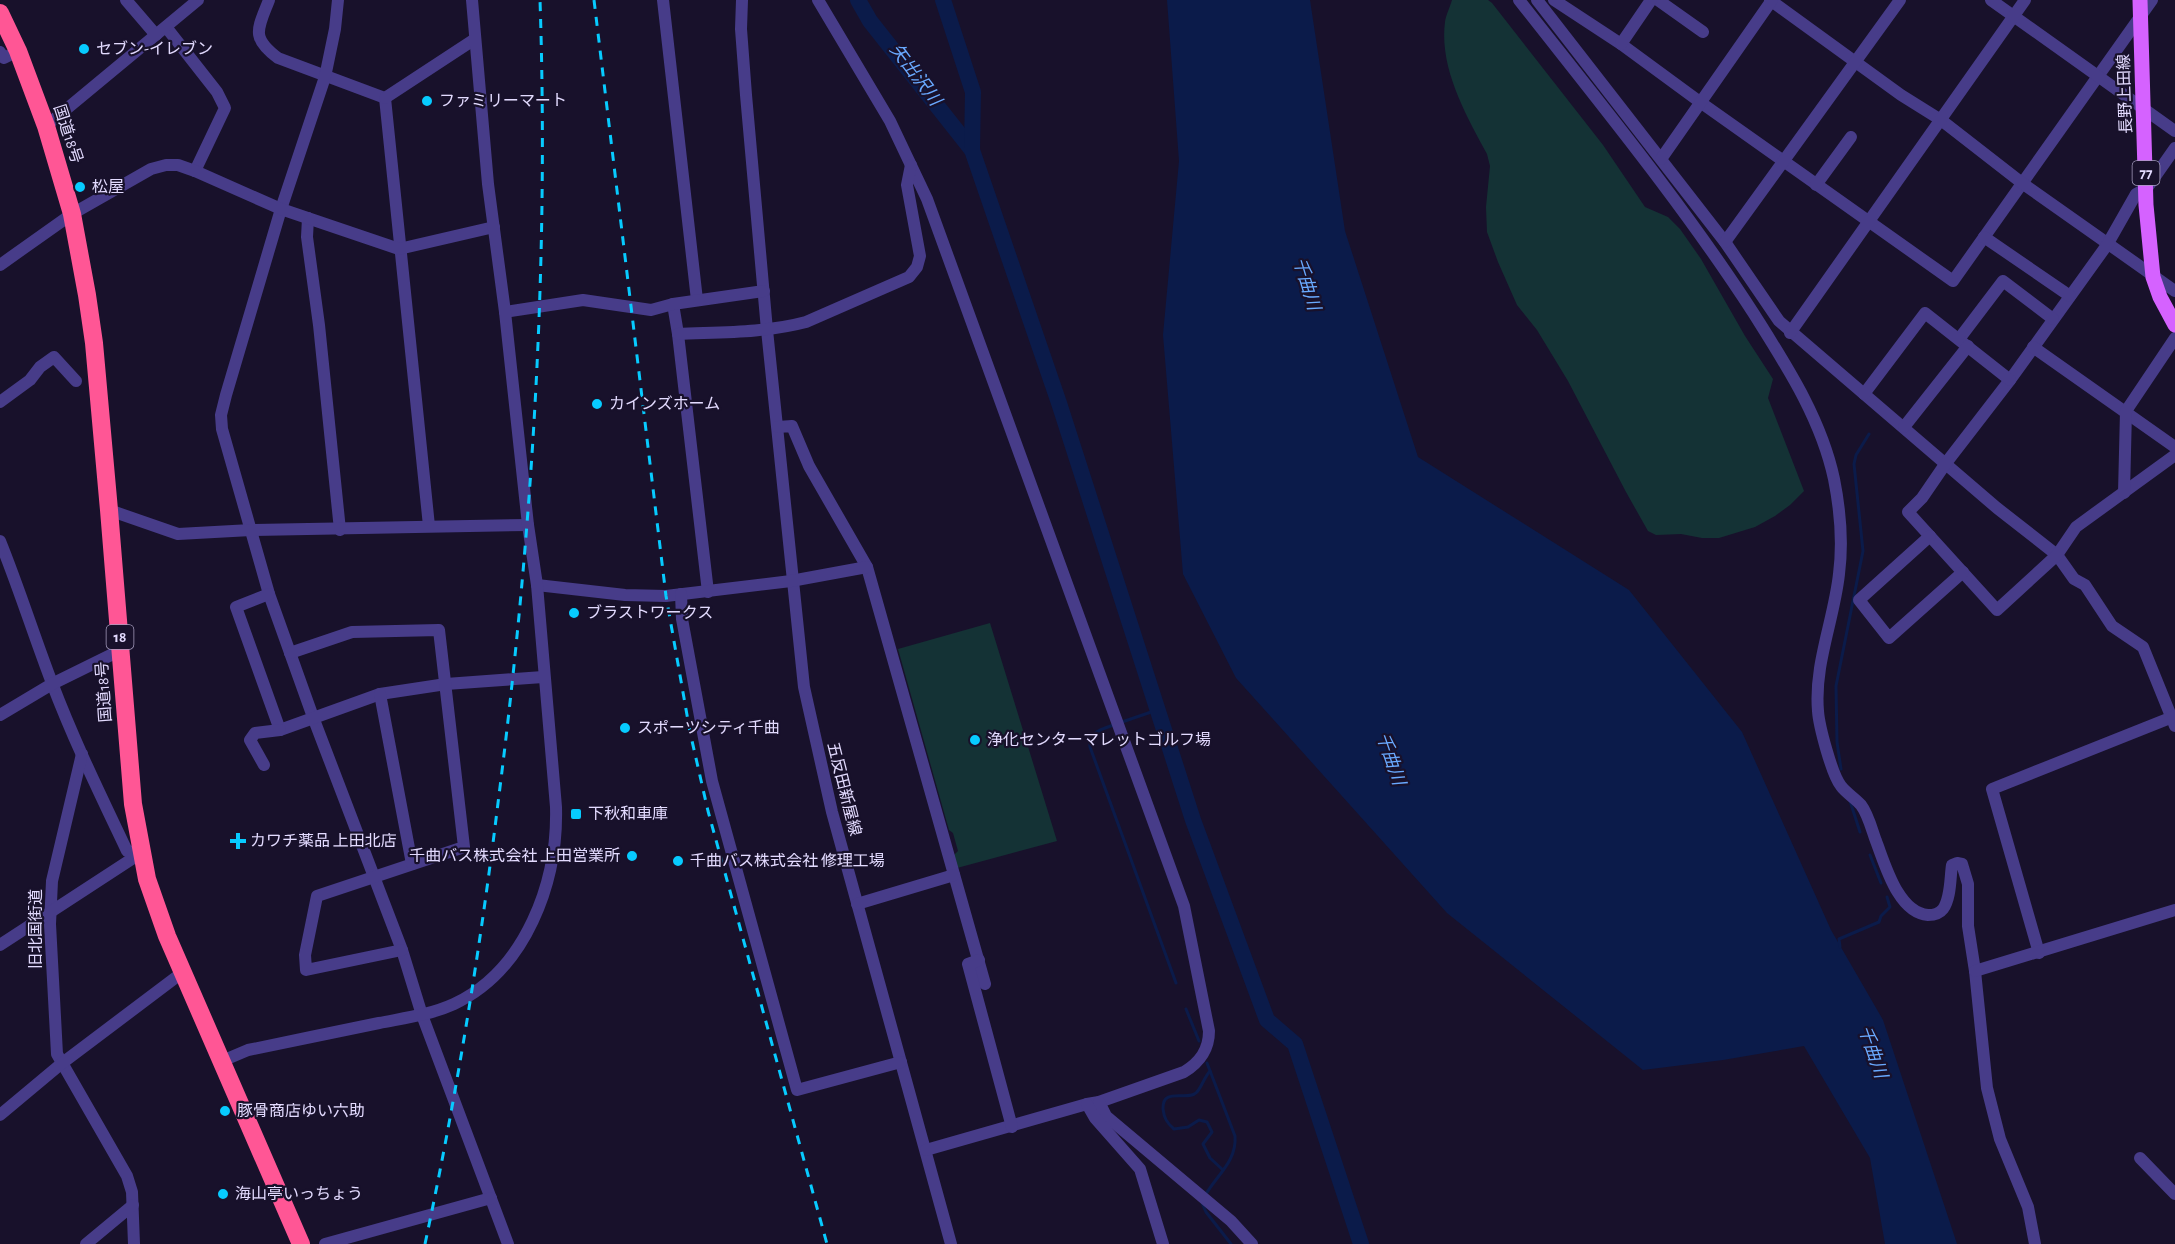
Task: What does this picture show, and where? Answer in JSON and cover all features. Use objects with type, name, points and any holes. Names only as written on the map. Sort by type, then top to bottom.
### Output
[{"type":"highway","name":"国道18号","points":[[0,13],[9,52],[46,126],[72,214],[94,343],[121,650],[130,783],[141,852],[155,905],[301,1244]]},
{"type":"main road","name":"長野上田線","points":[[2140,8],[2146,205],[2153,277],[2160,297],[2175,325]]},
{"type":"street","points":[[126,0],[156,35]]},
{"type":"street","points":[[46,126],[198,0]]},
{"type":"street","points":[[269,0],[259,28],[259,38],[264,48],[278,58],[385,98]]},
{"type":"street","points":[[338,0],[335,29],[325,77],[281,209],[226,395],[221,415],[222,429],[269,594],[313,717],[402,950],[422,1014],[508,1244]]},
{"type":"street","points":[[222,1061],[248,1050],[422,1014],[456,1003],[497,973],[527,933],[543,896],[553,864],[556,827],[537,585],[488,184],[472,0]]},
{"type":"street","points":[[663,0],[697,300]]},
{"type":"street","name":"五反田新屋線","points":[[742,0],[741,29],[746,96],[767,330],[791,581],[807,705],[857,904],[951,1244]]},
{"type":"street","points":[[818,0],[890,121],[927,199],[1184,906],[1209,1038],[1206,1051],[1194,1065],[1176,1076],[1093,1103],[926,1150]]},
{"type":"street","points":[[1519,0],[1713,252],[1767,334],[1815,421],[1828,458],[1840,515],[1839,574],[1818,686],[1818,712],[1823,735],[1836,778],[1840,786],[1863,808],[1891,879],[1904,902],[1920,913],[1927,915],[1939,913],[1947,901],[1952,865],[1962,864],[1968,884],[1968,926],[1987,1088],[2000,1138],[2028,1207],[2034,1244]]},
{"type":"street","points":[[1537,0],[1725,242],[1779,321],[1790,333],[1904,427],[1997,508],[2057,555],[2074,579],[2085,585],[2112,626],[2143,647],[2174,720],[1992,789],[2039,953]]},
{"type":"street","points":[[1554,0],[1621,44],[1953,281],[2098,76],[2140,8],[2151,0]]},
{"type":"street","points":[[1621,44],[1651,0]]},
{"type":"street","points":[[1658,0],[1703,32]]},
{"type":"street","points":[[1660,159],[1771,0],[1901,95],[1941,120],[2107,245],[2175,291]]},
{"type":"street","points":[[1725,242],[1899,0]]},
{"type":"street","points":[[1991,0],[2175,131]]},
{"type":"street","points":[[1790,333],[2025,0]]},
{"type":"street","points":[[166,27],[217,92],[225,108],[195,171]]},
{"type":"street","points":[[385,98],[476,39]]},
{"type":"street","points":[[385,98],[429,526]]},
{"type":"street","points":[[1816,185],[1851,137]]},
{"type":"street","points":[[2175,148],[2147,188],[2136,194],[2107,245],[2010,380],[1922,498],[1908,512],[1997,610],[2057,555],[2076,527],[2175,455]]},
{"type":"street","points":[[0,265],[72,214],[159,166],[178,165],[281,209],[399,249],[494,227]]},
{"type":"street","points":[[678,334],[767,330],[806,322],[909,277],[914,273],[920,256],[908,185],[911,165]]},
{"type":"street","points":[[308,218],[307,237],[319,325],[340,530]]},
{"type":"street","points":[[1984,237],[2070,296]]},
{"type":"street","points":[[1904,427],[2003,281],[2053,319]]},
{"type":"street","points":[[505,312],[583,300],[651,310],[673,304],[764,291]]},
{"type":"street","points":[[673,304],[708,592]]},
{"type":"street","points":[[1864,394],[1925,313],[2010,380]]},
{"type":"street","points":[[2124,494],[2126,411],[2175,338]]},
{"type":"street","points":[[2033,347],[2175,447]]},
{"type":"street","points":[[0,402],[30,380],[40,367],[54,357],[76,381]]},
{"type":"street","points":[[778,427],[792,426],[809,466],[867,567],[985,984]]},
{"type":"street","points":[[109,510],[178,534],[251,530],[528,525]]},
{"type":"street","points":[[1930,536],[1858,600],[1889,638],[1963,572]]},
{"type":"street","points":[[0,541],[24,601],[52,684],[82,754],[127,851],[141,852]]},
{"type":"street","points":[[537,585],[625,595],[681,594],[791,581],[867,567]]},
{"type":"street","points":[[269,594],[236,607],[280,730]]},
{"type":"street","points":[[681,594],[682,619],[712,781],[797,1090],[901,1062]]},
{"type":"street","points":[[290,653],[352,632],[439,630],[464,847],[317,896],[305,954],[306,970],[402,950]]},
{"type":"street","points":[[0,715],[52,684],[121,650]]},
{"type":"street","points":[[264,765],[250,740],[255,733],[280,730],[380,694],[446,684],[543,677]]},
{"type":"street","points":[[380,694],[412,864]]},
{"type":"street","name":"旧北国街道","points":[[82,754],[52,881],[50,924],[57,1054],[127,1176],[132,1192],[134,1244]]},
{"type":"street","points":[[0,945],[141,852]]},
{"type":"street","points":[[857,904],[954,875]]},
{"type":"street","points":[[1975,971],[2039,953],[2124,924],[2173,915]]},
{"type":"street","points":[[979,960],[968,964],[1012,1126]]},
{"type":"street","points":[[0,1115],[62,1064],[183,972]]},
{"type":"street","points":[[1093,1103],[1231,1221],[1252,1244]]},
{"type":"street","points":[[1093,1103],[1095,1118],[1140,1169],[1163,1244]]},
{"type":"street","points":[[2140,1158],[2175,1194]]},
{"type":"street","points":[[325,1244],[491,1198]]},
{"type":"street","points":[[86,1244],[133,1204]]},
{"type":"green space","points":[[1452,0],[1488,0],[1492,3],[1603,145],[1645,207],[1668,217],[1680,229],[1701,259],[1745,336],[1773,379],[1768,398],[1804,491],[1775,516],[1755,527],[1719,538],[1681,534],[1656,535],[1648,531],[1568,381],[1537,330],[1517,305],[1498,262],[1487,232],[1486,207],[1490,166],[1487,154],[1456,91],[1446,57],[1445,22]]},
{"type":"green space","name":"浄化センターマレットゴルフ場","points":[[990,623],[1057,841],[957,868],[954,855],[958,851],[953,833],[949,830],[898,649]]},
{"type":"water","points":[[1167,0],[1310,0],[1345,231],[1418,457],[1629,590],[1742,732],[1831,930],[1883,1020],[1957,1244],[1885,1244],[1870,1158],[1804,1046],[1723,1060],[1643,1070],[1447,913],[1236,678],[1183,574],[1163,335],[1179,161]]},
{"type":"waterway","name":"矢出沢川","points":[[858,0],[870,21],[972,150]]},
{"type":"waterway","name":"千曲川","points":[[943,0],[973,92],[972,150],[1059,403],[1193,820],[1267,1020],[1295,1044],[1361,1244]]},
{"type":"waterway","points":[[1841,769],[1837,742],[1836,686],[1863,551],[1854,464],[1856,455],[1869,434]]},
{"type":"waterway","points":[[1122,722],[1157,710]]},
{"type":"waterway","points":[[1116,724],[1094,734],[1090,747],[1176,983]]},
{"type":"waterway","points":[[1850,801],[1860,832]]},
{"type":"waterway","points":[[1870,855],[1881,883]]},
{"type":"waterway","points":[[1840,947],[1839,939],[1879,922],[1881,916],[1890,907],[1887,897]]},
{"type":"waterway","points":[[1186,1009],[1199,1041]]},
{"type":"waterway","points":[[1206,1194],[1230,1160],[1235,1145],[1235,1136],[1207,1063]]},
{"type":"waterway","points":[[1210,1071],[1197,1092],[1188,1096],[1171,1096],[1164,1102],[1163,1109],[1166,1120],[1174,1129],[1188,1127],[1199,1120],[1207,1122],[1212,1132],[1203,1144],[1210,1158],[1223,1170]]},
{"type":"waterway","points":[[1202,1203],[1206,1212],[1231,1244]]},
{"type":"railway","points":[[425,1244],[447,1134],[475,969],[498,803],[520,603],[529,503],[540,302],[542,201],[540,0]]},
{"type":"railway","points":[[594,0],[666,596],[690,732],[708,811],[827,1244]]},
{"type":"place","name":"セブン-イレブン","points":[[84,49]]},
{"type":"place","name":"ファミリーマート","points":[[427,101]]},
{"type":"place","name":"松屋","points":[[80,187]]},
{"type":"place","name":"カインズホーム","points":[[597,404]]},
{"type":"place","name":"ブラストワークス","points":[[574,613]]},
{"type":"place","name":"スポーツシティ千曲","points":[[625,728]]},
{"type":"place","name":"浄化センターマレットゴルフ場","points":[[975,740]]},
{"type":"place","name":"下秋和車庫","points":[[576,814]]},
{"type":"place","name":"カワチ薬品 上田北店","points":[[238,841]]},
{"type":"place","name":"千曲バス株式会社 上田営業所","points":[[632,856]]},
{"type":"place","name":"千曲バス株式会社 修理工場","points":[[678,861]]},
{"type":"place","name":"豚骨商店ゆい六助","points":[[225,1111]]},
{"type":"place","name":"海山亭いっちょう","points":[[223,1194]]}]
